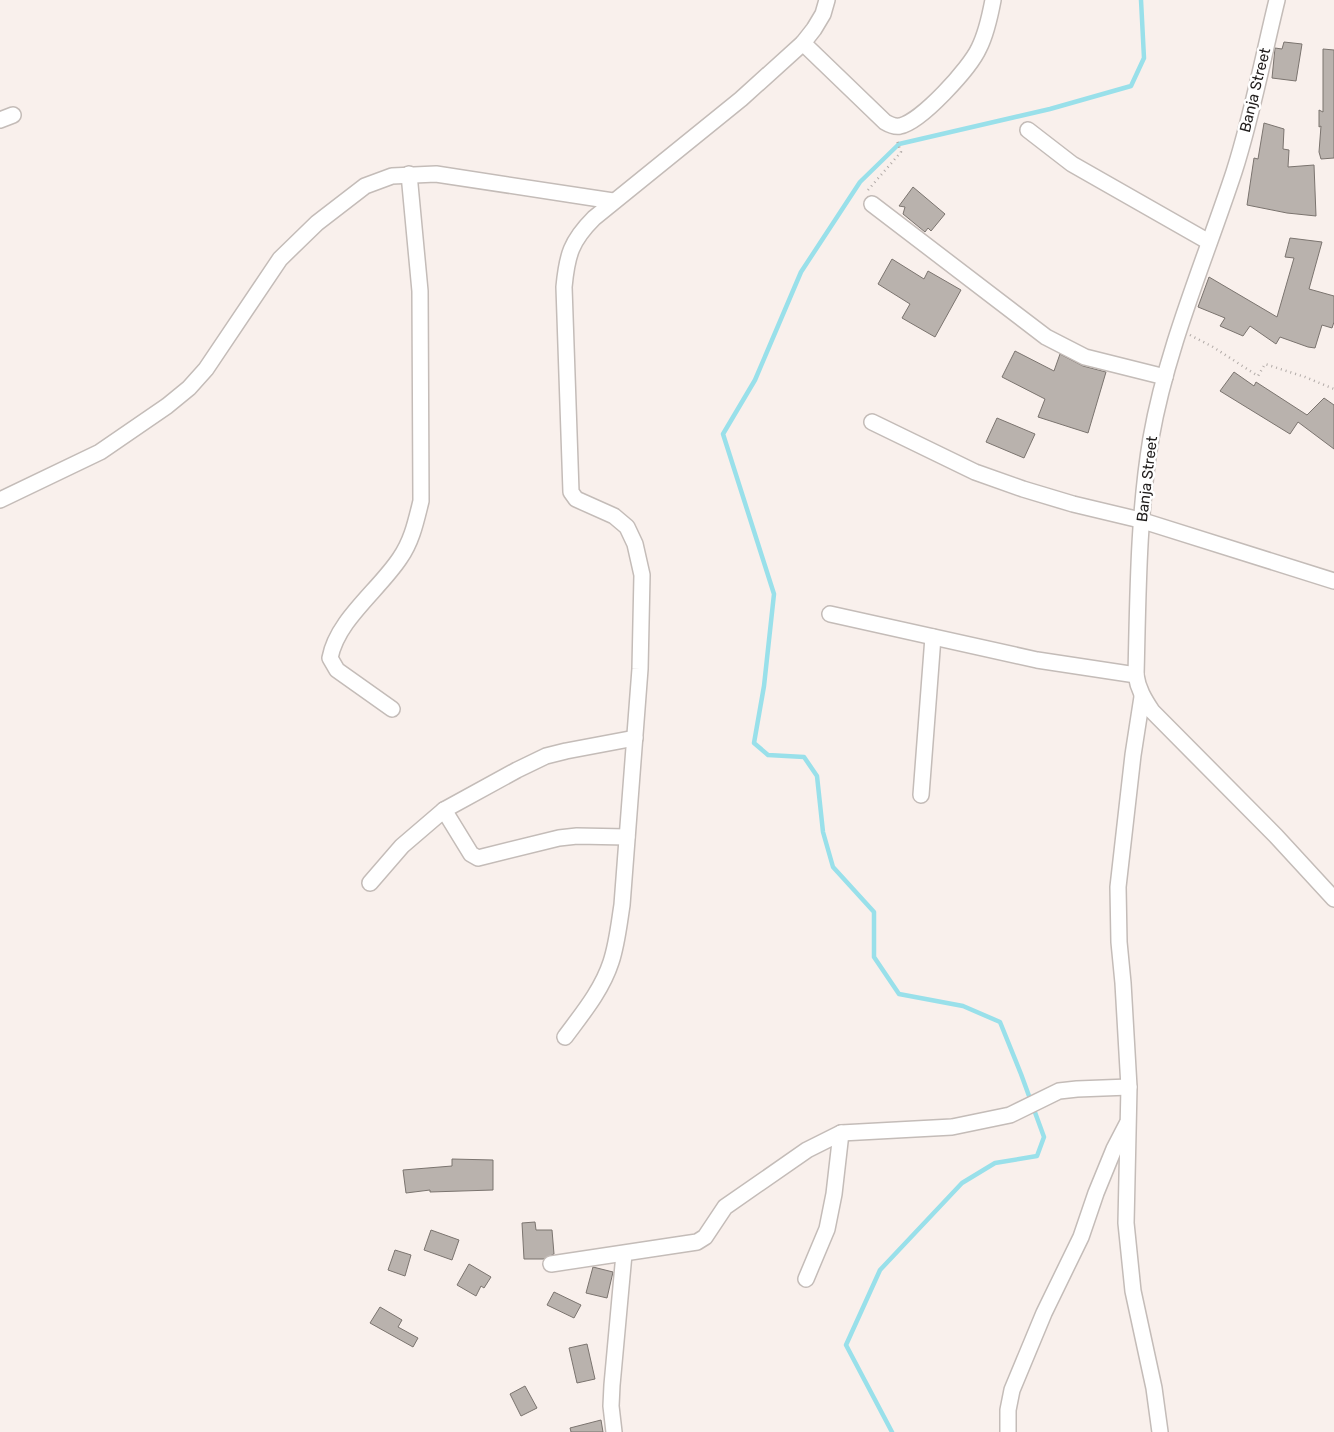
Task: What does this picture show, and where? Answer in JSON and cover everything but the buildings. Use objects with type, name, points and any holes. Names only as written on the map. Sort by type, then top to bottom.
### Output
[{"type":"street","points":[[565,1037],[596,994],[611,962],[622,905],[640,669],[642,575],[635,544],[627,527],[614,516],[576,499],[571,492],[569,480],[564,288],[567,260],[582,230],[613,201],[740,99],[803,43],[814,29],[827,0]]},
{"type":"street","points":[[803,43],[885,122],[892,126],[898,126],[905,124],[922,113],[938,100],[979,50],[993,0]]},
{"type":"street","name":"Banja Street","points":[[1277,0],[1254,100],[1239,153],[1165,377],[1151,438],[1140,520],[1136,675],[1142,697],[1152,710],[1276,836],[1334,899]]},
{"type":"street","points":[[1028,130],[1072,164],[1209,242]]},
{"type":"street","points":[[392,709],[337,670],[330,658],[332,646],[349,620],[400,558],[415,528],[421,501],[420,291],[409,174]]},
{"type":"street","points":[[0,500],[100,452],[167,406],[189,388],[206,370],[280,259],[317,223],[365,186],[392,176],[436,174],[613,201]]},
{"type":"street","points":[[872,204],[1046,338],[1085,357],[1165,377]]},
{"type":"street","points":[[872,422],[975,472],[1015,486],[1073,504],[1140,520],[1334,581]]},
{"type":"street","points":[[830,614],[1037,660],[1136,675]]},
{"type":"street","points":[[921,795],[933,637]]},
{"type":"street","points":[[1142,697],[1133,755],[1118,887],[1119,942],[1129,1087],[1126,1223],[1132,1281],[1154,1388],[1160,1432]]},
{"type":"street","points":[[370,883],[402,846],[444,810],[546,756],[635,738]]},
{"type":"street","points":[[444,810],[472,854],[478,858],[559,838],[577,836],[627,837]]},
{"type":"street","points":[[550,1264],[697,1242],[705,1237],[725,1207],[808,1150],[841,1132],[952,1127],[1010,1115],[1059,1091],[1129,1087]]},
{"type":"street","points":[[1008,1432],[1008,1410],[1012,1390],[1044,1313],[1081,1237],[1096,1193],[1114,1150],[1129,1121]]},
{"type":"street","points":[[806,1279],[827,1229],[834,1194],[841,1132]]},
{"type":"street","points":[[614,1432],[611,1406],[612,1385],[624,1254]]},
{"type":"path","points":[[872,204],[862,197],[901,152],[895,136]]},
{"type":"path","points":[[1180,330],[1213,347],[1258,376],[1265,364],[1334,389]]},
{"type":"waterway","points":[[892,1432],[846,1345],[880,1270],[962,1183],[995,1163],[1037,1156],[1044,1137],[1000,1022],[963,1006],[899,994],[874,957],[874,912],[833,867],[823,832],[817,776],[804,757],[768,755],[754,743],[764,686],[774,594],[723,434],[755,380],[801,272],[860,182],[899,144],[1050,109],[1131,86],[1144,58],[1141,0]]}]
